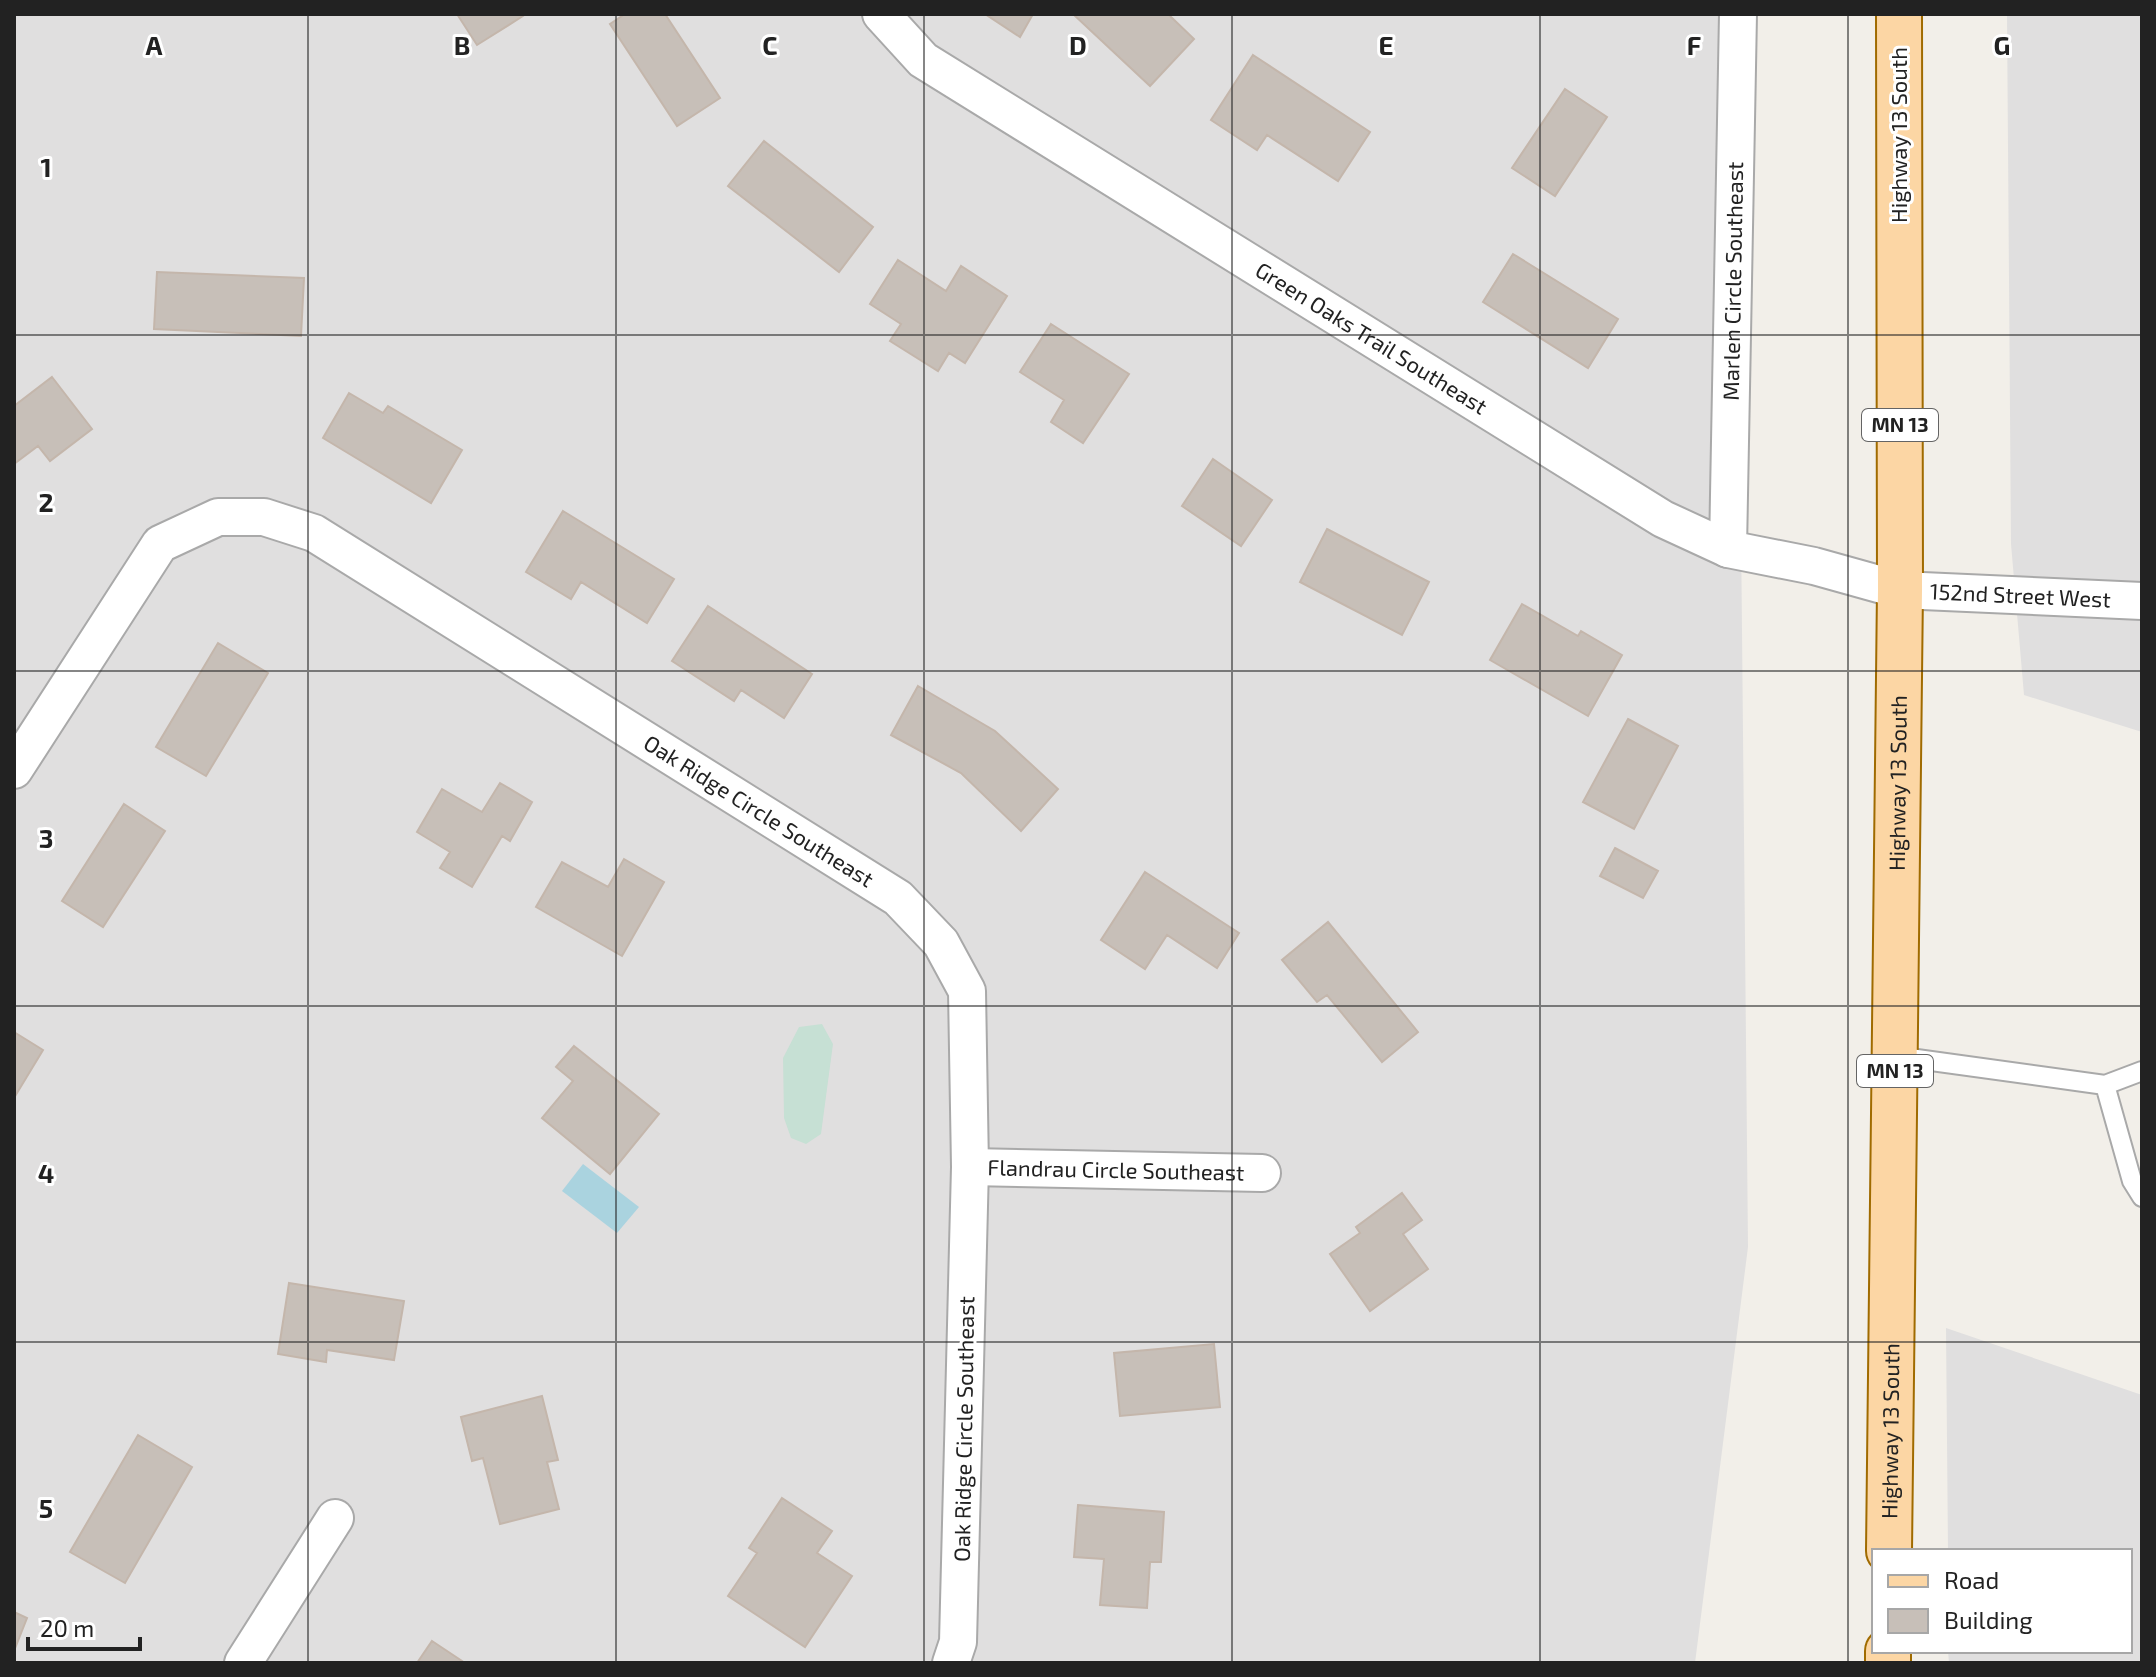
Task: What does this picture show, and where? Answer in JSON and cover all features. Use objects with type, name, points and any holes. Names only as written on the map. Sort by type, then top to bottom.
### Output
[{"type":"main road","name":"Highway 13 South","points":[[1889,1549],[1900,590],[1899,14]]},
{"type":"street","name":"Green Oaks Trail Southeast","points":[[881,14],[923,60],[1663,519],[1728,549],[1814,566],[1900,590]]},
{"type":"street","name":"Marlen Circle Southeast","points":[[1728,549],[1738,14]]},
{"type":"street","name":"Oak Ridge Circle Southeast","points":[[14,770],[160,544],[218,517],[264,517],[314,533],[898,898],[941,943],[967,991],[970,1167],[958,1642],[951,1663]]},
{"type":"street","name":"152nd Street West","points":[[1900,590],[2142,601]]},
{"type":"street","name":"Flandrau Circle Southeast","points":[[970,1167],[1262,1173]]},
{"type":"street","points":[[243,1663],[335,1518]]},
{"type":"lane","points":[[1895,1056],[2105,1085],[2142,1071]]},
{"type":"lane","points":[[2105,1085],[2132,1181],[2142,1197]]},
{"type":"shaded area","points":[[14,14],[1736,14],[1748,1247],[1695,1663],[14,1663]]},
{"type":"shaded area","points":[[2007,14],[2142,14],[2142,732],[2024,695],[2011,544]]},
{"type":"shaded area","points":[[1946,1328],[2142,1395],[2142,1663],[1949,1663],[1948,1653],[2132,1653],[2132,1549],[1948,1549]]},
{"type":"green space","points":[[822,1024],[833,1044],[821,1134],[806,1144],[791,1138],[784,1118],[783,1058],[799,1027]]},
{"type":"water","points":[[583,1164],[639,1207],[617,1233],[562,1191]]},
{"type":"building","points":[[457,14],[522,14],[523,16],[477,45]]},
{"type":"building","points":[[625,14],[665,14],[720,98],[677,126],[610,24]]},
{"type":"building","points":[[985,14],[1033,14],[1020,37]]},
{"type":"building","points":[[1073,14],[1168,14],[1194,39],[1150,86]]},
{"type":"building","points":[[1253,55],[1370,132],[1338,181],[1267,135],[1257,150],[1211,120]]},
{"type":"building","points":[[1565,89],[1607,117],[1555,196],[1512,168]]},
{"type":"building","points":[[764,141],[873,227],[839,272],[728,186]]},
{"type":"building","points":[[1513,254],[1618,319],[1588,368],[1483,302]]},
{"type":"building","points":[[898,260],[946,291],[961,266],[1007,296],[965,363],[949,353],[938,371],[890,341],[901,324],[870,304]]},
{"type":"building","points":[[157,272],[304,278],[301,336],[154,329]]},
{"type":"building","points":[[1051,324],[1129,374],[1083,443],[1051,422],[1064,400],[1020,372]]},
{"type":"building","points":[[52,377],[92,429],[50,461],[38,446],[14,464],[14,406]]},
{"type":"building","points":[[349,393],[383,413],[388,406],[462,450],[431,503],[323,438]]},
{"type":"building","points":[[1213,459],[1272,500],[1241,546],[1182,506]]},
{"type":"building","points":[[563,511],[674,579],[647,623],[581,582],[571,599],[526,572]]},
{"type":"building","points":[[1327,529],[1429,582],[1402,635],[1300,582]]},
{"type":"building","points":[[1522,604],[1578,636],[1581,631],[1622,655],[1588,716],[1490,660]]},
{"type":"building","points":[[708,606],[812,674],[784,718],[741,690],[734,701],[672,661]]},
{"type":"building","points":[[218,643],[268,673],[206,776],[156,747]]},
{"type":"building","points":[[918,686],[995,731],[1058,789],[1021,831],[961,773],[891,735]]},
{"type":"building","points":[[1628,719],[1678,746],[1634,829],[1583,802]]},
{"type":"building","points":[[500,783],[532,802],[510,841],[502,836],[472,887],[440,868],[450,852],[417,832],[442,789],[482,812]]},
{"type":"building","points":[[124,804],[165,831],[103,927],[62,901]]},
{"type":"building","points":[[1615,848],[1658,871],[1643,898],[1600,876]]},
{"type":"building","points":[[624,859],[664,882],[622,956],[536,907],[562,862],[608,887]]},
{"type":"building","points":[[1145,872],[1239,933],[1217,968],[1167,935],[1145,969],[1101,940]]},
{"type":"building","points":[[1328,922],[1418,1032],[1382,1062],[1327,995],[1317,1002],[1282,960]]},
{"type":"building","points":[[14,1032],[43,1050],[14,1098]]},
{"type":"building","points":[[574,1046],[659,1114],[610,1174],[542,1118],[573,1081],[556,1067]]},
{"type":"building","points":[[1402,1193],[1422,1220],[1403,1234],[1428,1269],[1370,1311],[1330,1254],[1360,1233],[1356,1227]]},
{"type":"building","points":[[289,1283],[404,1301],[394,1360],[327,1350],[326,1362],[278,1354]]},
{"type":"building","points":[[1214,1344],[1220,1407],[1120,1416],[1114,1353]]},
{"type":"building","points":[[542,1396],[558,1460],[547,1462],[559,1509],[500,1524],[483,1458],[472,1461],[461,1417]]},
{"type":"building","points":[[138,1435],[192,1467],[125,1583],[70,1552]]},
{"type":"building","points":[[782,1498],[832,1531],[817,1553],[852,1576],[805,1647],[728,1596],[757,1553],[749,1548]]},
{"type":"building","points":[[1078,1505],[1164,1512],[1161,1562],[1150,1562],[1147,1608],[1100,1605],[1104,1559],[1074,1557]]},
{"type":"building","points":[[14,1612],[27,1618],[14,1651]]},
{"type":"building","points":[[432,1641],[465,1663],[417,1663]]}]
